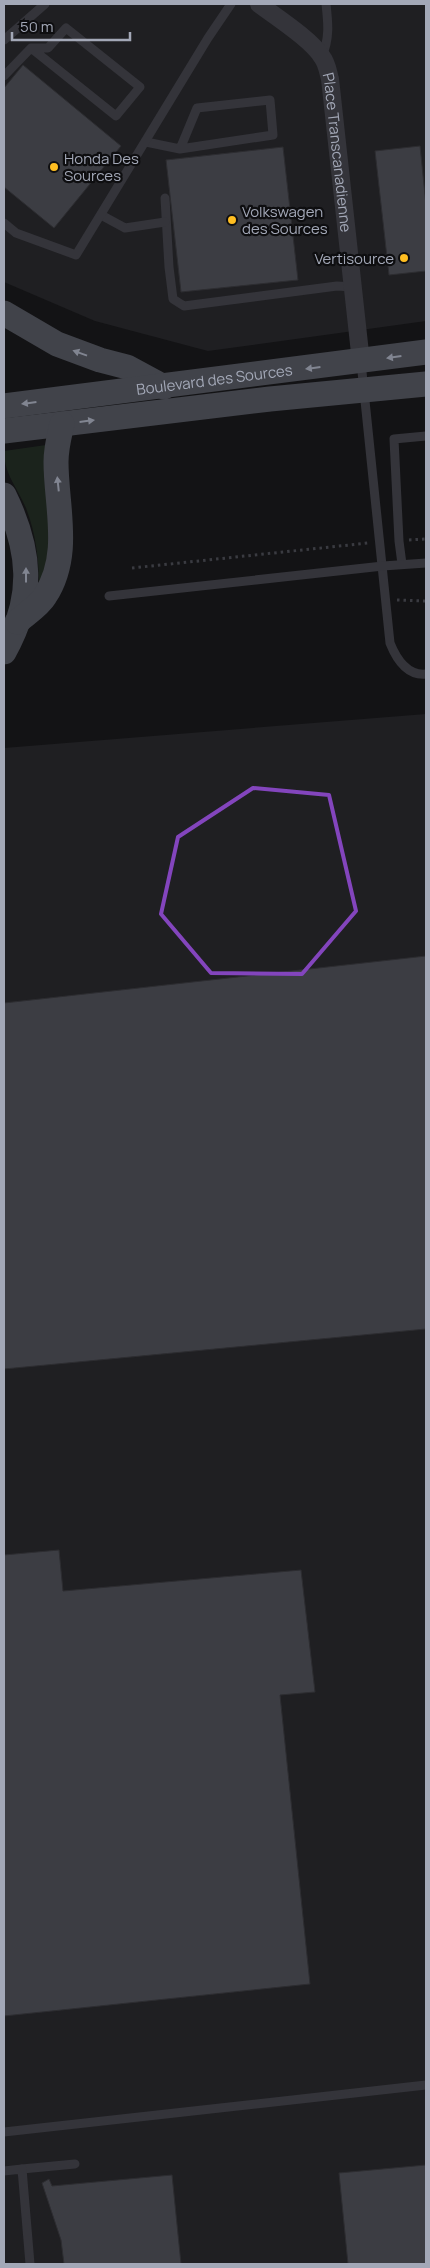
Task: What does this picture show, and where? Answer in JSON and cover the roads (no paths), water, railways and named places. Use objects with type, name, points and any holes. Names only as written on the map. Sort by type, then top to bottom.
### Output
[{"type":"main road","points":[[4,313],[58,344],[100,360],[127,367],[164,387]]},
{"type":"main road","name":"Boulevard des Sources","points":[[4,406],[361,362],[426,352]]},
{"type":"main road","name":"Boulevard des Sources","points":[[4,431],[426,384]]},
{"type":"main road","points":[[17,622],[44,598],[57,564],[61,525],[56,455],[62,424]]},
{"type":"main road","points":[[4,495],[20,532],[26,558],[25,593],[17,622],[4,652]]},
{"type":"street","name":"Place Transcanadienne","points":[[259,4],[314,47],[322,56],[330,79],[361,362]]},
{"type":"lane","points":[[4,40],[45,4]]},
{"type":"lane","points":[[4,223],[16,233],[76,255],[208,38],[231,4]]},
{"type":"lane","points":[[322,56],[328,40],[329,28],[326,4]]},
{"type":"lane","points":[[4,76],[31,48],[48,48],[66,28],[140,87],[116,116],[31,48]]},
{"type":"lane","points":[[146,142],[180,149],[274,135],[270,100],[197,108],[180,149]]},
{"type":"lane","points":[[165,198],[165,222],[173,299],[184,306],[336,286],[353,287]]},
{"type":"lane","points":[[101,215],[125,228],[165,222]]},
{"type":"lane","points":[[361,362],[390,643],[397,659],[408,670],[426,674]]},
{"type":"lane","points":[[402,564],[399,541],[394,439],[426,436]]},
{"type":"lane","points":[[109,596],[426,563]]},
{"type":"lane","points":[[4,2132],[426,2085]]},
{"type":"lane","points":[[4,2172],[76,2164]]},
{"type":"lane","points":[[22,2169],[30,2264]]},
{"type":"place","name":"Honda Des Sources","points":[[54,167]]},
{"type":"place","name":"Volkswagen des Sources","points":[[232,220]]},
{"type":"place","name":"Vertisource","points":[[404,258]]}]
